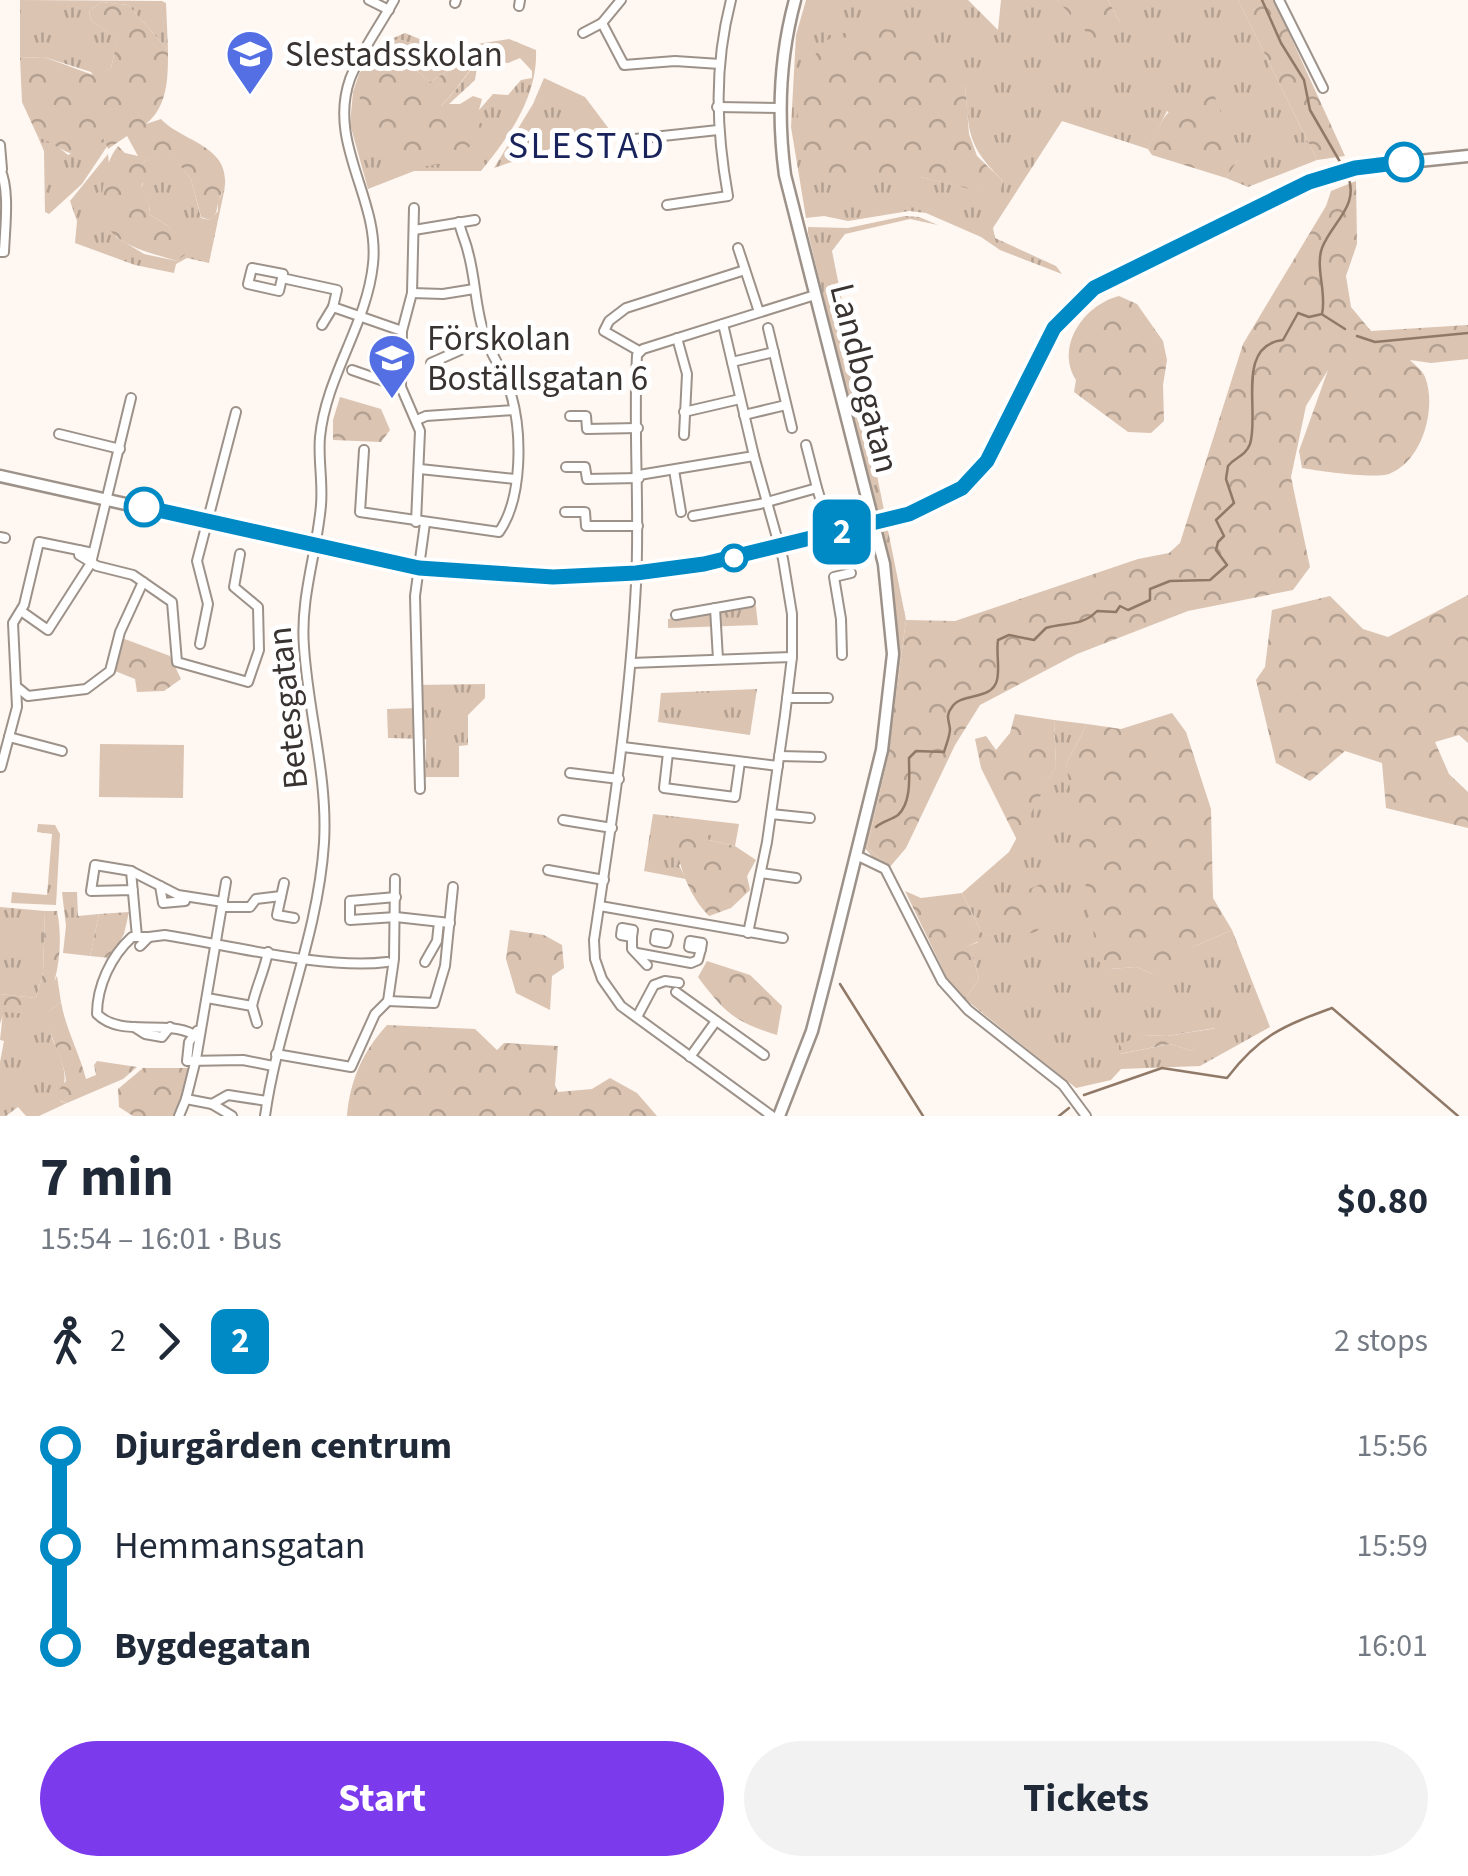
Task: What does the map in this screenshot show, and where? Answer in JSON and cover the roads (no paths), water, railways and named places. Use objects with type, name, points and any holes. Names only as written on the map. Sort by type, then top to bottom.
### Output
[{"type":"street","points":[[369,0],[389,10]]},
{"type":"street","name":"Betesgatan","points":[[265,1116],[276,1054],[315,916],[322,865],[325,812],[303,644],[304,596],[322,503],[319,439],[324,413],[372,276],[372,222],[345,137],[346,96],[356,66],[394,0]]},
{"type":"street","points":[[583,33],[602,23],[621,0]]},
{"type":"street","points":[[666,205],[728,199],[717,107],[731,0]]},
{"type":"street","name":"Landbogatan","points":[[776,1116],[812,1031],[882,750],[892,670],[889,598],[874,524],[786,175],[779,108],[783,52],[795,0]]},
{"type":"street","points":[[1279,0],[1323,88]]},
{"type":"street","points":[[602,23],[624,65],[675,61],[720,64]]},
{"type":"street","points":[[717,107],[779,108]]},
{"type":"street","points":[[626,140],[718,130]]},
{"type":"street","points":[[0,146],[5,224],[4,252],[0,252]]},
{"type":"street","points":[[1,476],[419,568],[553,577],[636,573],[704,564],[874,524],[928,508],[962,488],[996,446],[1054,328],[1094,288],[1334,173],[1468,156]]},
{"type":"street","points":[[414,208],[412,293],[402,331],[401,387],[417,420],[420,469],[415,596],[420,790]]},
{"type":"street","points":[[414,230],[475,220]]},
{"type":"street","points":[[364,450],[360,512],[499,532],[515,479],[514,410],[510,388],[485,340],[459,222]]},
{"type":"street","points":[[738,248],[758,312]]},
{"type":"street","points":[[252,268],[283,274],[282,278],[279,291],[248,284],[252,268]]},
{"type":"street","points":[[745,270],[626,308],[609,321],[602,334],[640,352],[815,294]]},
{"type":"street","points":[[282,278],[337,290],[322,325]]},
{"type":"street","points":[[412,293],[474,289]]},
{"type":"street","points":[[332,308],[402,331]]},
{"type":"street","points":[[723,324],[780,547],[792,614],[787,698],[771,814],[748,933]]},
{"type":"street","points":[[768,328],[792,428]]},
{"type":"street","points":[[677,338],[687,374],[684,435]]},
{"type":"street","points":[[431,363],[485,340]]},
{"type":"street","points":[[640,352],[638,526],[631,663],[619,779],[594,940],[598,968],[612,996],[637,1018],[776,1116]]},
{"type":"street","points":[[732,362],[774,352]]},
{"type":"street","points":[[352,370],[401,387]]},
{"type":"street","points":[[21,611],[48,630],[91,563],[131,398]]},
{"type":"street","points":[[684,412],[740,399]]},
{"type":"street","points":[[744,416],[786,405]]},
{"type":"street","points":[[417,420],[426,416],[514,410]]},
{"type":"street","points":[[200,644],[208,604],[197,561],[236,412]]},
{"type":"street","points":[[570,416],[586,416],[587,429],[638,428]]},
{"type":"street","points":[[58,434],[120,449]]},
{"type":"street","points":[[806,444],[820,498]]},
{"type":"street","points":[[566,467],[585,467],[587,479],[639,477],[754,456]]},
{"type":"street","points":[[420,469],[515,479]]},
{"type":"street","points":[[674,470],[681,512]]},
{"type":"street","points":[[693,516],[817,488]]},
{"type":"street","points":[[565,512],[585,512],[586,526],[638,526]]},
{"type":"street","points":[[1,767],[17,707],[13,623],[21,611],[39,542],[94,553]]},
{"type":"street","points":[[78,550],[91,563],[133,575],[172,602],[177,662],[248,682],[259,650],[259,615],[256,603],[234,587],[240,554]]},
{"type":"street","points":[[842,655],[834,578],[851,574]]},
{"type":"street","points":[[17,707],[28,696],[54,688],[86,689],[110,671],[120,632],[143,582]]},
{"type":"street","points":[[676,615],[750,602]]},
{"type":"street","points":[[715,608],[718,659]]},
{"type":"street","points":[[631,663],[792,657]]},
{"type":"street","points":[[17,687],[28,696]]},
{"type":"street","points":[[787,698],[828,698]]},
{"type":"street","points":[[9,737],[62,751]]},
{"type":"street","points":[[623,748],[740,762],[821,758]]},
{"type":"street","points":[[668,753],[664,788],[735,797],[740,762]]},
{"type":"street","points":[[570,773],[619,779]]},
{"type":"street","points":[[771,814],[810,818]]},
{"type":"street","points":[[563,820],[612,828]]},
{"type":"street","points":[[856,855],[885,869],[942,981],[968,1010],[1064,1086],[1086,1116]]},
{"type":"street","points":[[133,890],[91,891],[95,864],[131,872],[186,897],[223,905],[250,907],[256,899],[281,896]]},
{"type":"street","points":[[548,870],[604,880]]},
{"type":"street","points":[[131,872],[138,942]]},
{"type":"street","points":[[761,873],[796,878]]},
{"type":"street","points":[[276,1054],[351,1066],[376,1014],[388,1001],[396,917],[395,878]]},
{"type":"street","points":[[179,1116],[196,1060],[226,882]]},
{"type":"street","points":[[284,883],[277,915],[294,918]]},
{"type":"street","points":[[160,886],[163,903],[185,901],[186,897]]},
{"type":"street","points":[[388,1001],[434,1002],[445,966],[453,887]]},
{"type":"street","points":[[396,898],[350,901],[350,920],[396,917],[450,923]]},
{"type":"street","points":[[600,906],[782,938]]},
{"type":"street","points":[[424,962],[437,941],[439,922]]},
{"type":"street","points":[[193,1034],[170,1028],[112,1025],[97,1014],[104,978],[127,940],[138,942],[164,936],[304,958],[387,962]]},
{"type":"street","points":[[632,937],[632,948],[647,965]]},
{"type":"street","points":[[664,958],[666,943]]},
{"type":"street","points":[[637,954],[694,962],[700,950]]},
{"type":"street","points":[[257,1023],[252,1006],[268,952]]},
{"type":"street","points":[[637,1018],[654,985],[665,981],[764,1055]]},
{"type":"street","points":[[244,983],[258,986]]},
{"type":"street","points":[[207,998],[252,1006]]},
{"type":"street","points":[[690,1057],[716,1020]]},
{"type":"street","points":[[202,1028],[193,1034],[187,1061],[242,1060],[273,1066]]},
{"type":"street","points":[[212,1104],[225,1096],[267,1101]]},
{"type":"street","points":[[186,1100],[212,1104],[232,1116],[238,1097]]},
{"type":"waterway","points":[[1262,0],[1281,43],[1304,80],[1310,110],[1343,167]]},
{"type":"waterway","points":[[876,827],[898,815],[906,803],[909,758],[916,751],[944,752],[952,707],[994,687],[998,640],[1009,635],[1034,640],[1046,628],[1079,622],[1097,611],[1116,612],[1120,606],[1128,610],[1150,600],[1150,589],[1170,581],[1210,580],[1227,565],[1216,550],[1224,536],[1216,520],[1234,503],[1226,479],[1228,466],[1250,444],[1254,367],[1268,345],[1283,340],[1298,313],[1309,317],[1322,314],[1320,256],[1348,204],[1347,174]]},
{"type":"waterway","points":[[1323,315],[1345,329]]},
{"type":"waterway","points":[[1357,336],[1375,342],[1468,333]]},
{"type":"waterway","points":[[840,984],[923,1116]]},
{"type":"waterway","points":[[1084,1095],[1162,1068],[1227,1078],[1262,1042],[1300,1020],[1332,1008],[1458,1116]]},
{"type":"waterway","points":[[1059,1116],[1069,1108]]},
{"type":"place","name":"Slestadsskolan","points":[[250,96]]},
{"type":"place","name":"Förskolan Boställsgatan 6","points":[[392,400]]},
{"type":"district","name":"SLESTAD","points":[[587,145]]}]
